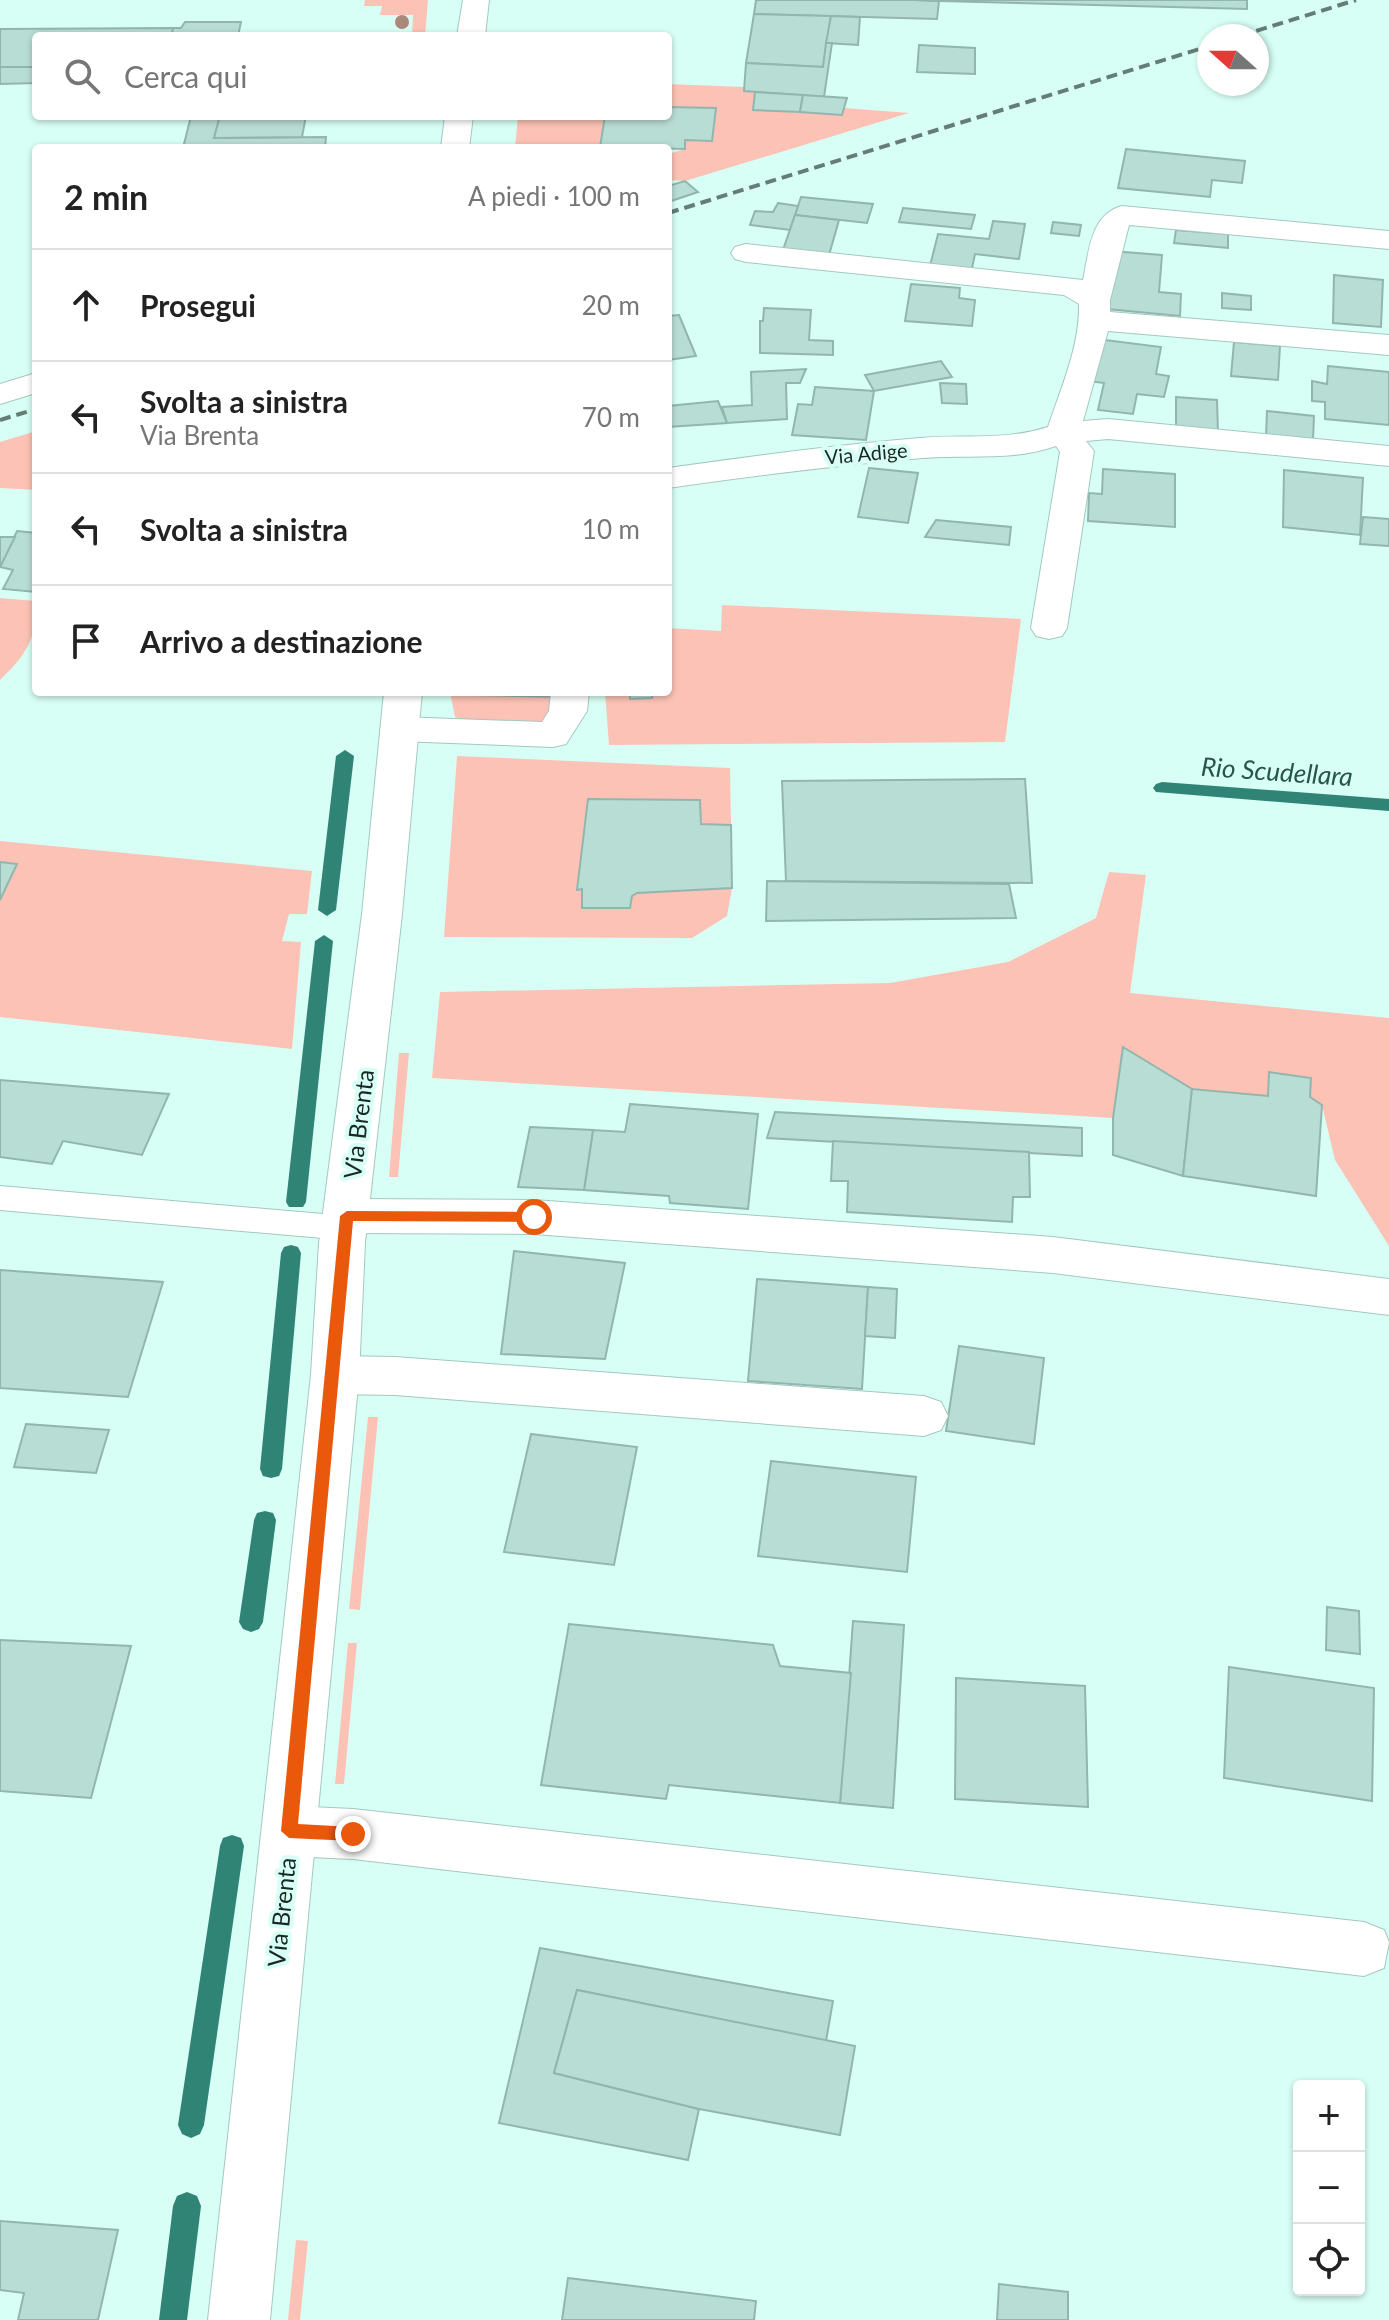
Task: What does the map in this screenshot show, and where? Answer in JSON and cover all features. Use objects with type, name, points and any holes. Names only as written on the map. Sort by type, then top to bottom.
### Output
[{"type":"street","points":[[472,32],[476,0]]},
{"type":"street","points":[[456,144],[458,120]]},
{"type":"street","points":[[1049,628],[1077,451],[1063,433],[1085,365],[1111,225],[1122,215],[1389,240]]},
{"type":"street","points":[[746,253],[1072,287],[1094,310],[1389,345]]},
{"type":"street","points":[[0,394],[32,384]]},
{"type":"street","name":"Via Adige","points":[[672,477],[829,456],[945,446],[1020,447],[1063,433],[1108,429],[1389,456]]},
{"type":"street","name":"Via Brenta","points":[[239,2320],[335,1375],[346,1222],[382,914],[403,696]]},
{"type":"street","points":[[399,729],[553,735],[568,711],[570,696]]},
{"type":"street","points":[[346,1222],[534,1217],[1053,1255],[1389,1297]]},
{"type":"street","points":[[335,1375],[395,1376],[924,1416]]},
{"type":"street","points":[[290,1815],[353,1834],[1364,1949]]},
{"type":"lane","points":[[0,1198],[346,1222]]},
{"type":"shaded area","points":[[365,0],[428,0],[425,32],[412,32],[413,15],[380,15],[382,6],[364,6]]},
{"type":"shaded area","points":[[672,84],[744,87],[744,91],[755,92],[753,110],[842,115],[844,108],[909,113],[685,181],[672,180],[672,153],[685,149],[685,140],[715,108],[672,107]]},
{"type":"shaded area","points":[[518,120],[604,120],[600,144],[515,144]]},
{"type":"shaded area","points":[[32,432],[32,490],[0,488],[0,442]]},
{"type":"shaded area","points":[[0,598],[32,601],[32,636],[24,653],[0,680]]},
{"type":"shaded area","points":[[722,605],[1021,619],[1005,742],[609,745],[605,696],[672,696],[672,628],[721,631]]},
{"type":"shaded area","points":[[451,696],[561,697],[551,713],[540,722],[463,720],[455,717]]},
{"type":"shaded area","points":[[457,756],[730,768],[731,825],[701,824],[700,801],[579,874],[577,889],[582,889],[582,908],[630,908],[632,896],[637,893],[732,888],[727,916],[692,938],[444,937]]},
{"type":"shaded area","points":[[0,841],[312,871],[307,914],[289,914],[282,941],[301,942],[292,1049],[0,1017]]},
{"type":"shaded area","points":[[1109,872],[1146,875],[1130,993],[1389,1018],[1389,1246],[1335,1160],[1322,1105],[1310,1097],[1311,1078],[1270,1072],[1268,1096],[1192,1089],[1123,1048],[1113,1118],[432,1078],[440,992],[890,983],[1008,962],[1096,918]]},
{"type":"shaded area","points":[[399,1053],[409,1053],[398,1177],[389,1177]]},
{"type":"shaded area","points":[[368,1417],[378,1417],[360,1610],[349,1609]]},
{"type":"shaded area","points":[[348,1643],[357,1643],[344,1784],[335,1784]]},
{"type":"shaded area","points":[[296,2240],[308,2241],[300,2320],[288,2320]]},
{"type":"building","points":[[756,0],[939,1],[937,19],[754,14]]},
{"type":"building","points":[[914,0],[1247,0],[1247,9],[939,1]]},
{"type":"building","points":[[754,14],[831,16],[823,67],[746,63]]},
{"type":"building","points":[[831,16],[860,17],[858,45],[826,43]]},
{"type":"building","points":[[185,22],[241,22],[239,32],[172,32],[173,28],[181,28]]},
{"type":"building","points":[[173,28],[172,32],[32,32],[32,67],[0,67],[0,29]]},
{"type":"building","points":[[826,43],[832,43],[824,97],[744,91],[746,63],[823,67]]},
{"type":"building","points":[[919,45],[975,48],[975,74],[917,72]]},
{"type":"building","points":[[0,67],[32,67],[32,83],[0,84]]},
{"type":"building","points":[[755,92],[803,95],[800,112],[753,110]]},
{"type":"building","points":[[803,95],[847,98],[842,115],[800,112]]},
{"type":"building","points":[[672,107],[716,108],[712,141],[685,140],[685,149],[672,149],[672,144],[600,144],[604,120],[672,120]]},
{"type":"building","points":[[190,120],[219,120],[214,138],[326,137],[325,144],[184,144]]},
{"type":"building","points":[[219,120],[305,120],[302,137],[214,138]]},
{"type":"building","points":[[1126,149],[1245,161],[1242,183],[1212,180],[1210,197],[1118,188]]},
{"type":"building","points":[[685,181],[698,192],[672,201],[672,185]]},
{"type":"building","points":[[801,197],[873,204],[867,223],[795,215]]},
{"type":"building","points":[[778,203],[798,206],[790,230],[750,225],[755,211],[773,212]]},
{"type":"building","points":[[903,208],[975,215],[971,229],[899,222]]},
{"type":"building","points":[[795,215],[839,220],[829,255],[783,250]]},
{"type":"building","points":[[993,221],[1025,224],[1019,259],[975,254],[971,273],[929,270],[938,234],[989,239]]},
{"type":"building","points":[[1053,222],[1081,225],[1079,236],[1051,233]]},
{"type":"building","points":[[1176,230],[1228,234],[1228,248],[1174,243]]},
{"type":"building","points":[[1111,251],[1162,255],[1159,292],[1181,294],[1180,316],[1107,309]]},
{"type":"building","points":[[1334,275],[1383,280],[1381,327],[1333,323]]},
{"type":"building","points":[[911,284],[960,288],[959,298],[975,300],[972,326],[905,321]]},
{"type":"building","points":[[1222,293],[1251,296],[1251,310],[1222,308]]},
{"type":"building","points":[[764,308],[811,310],[809,340],[833,341],[833,355],[760,353],[760,321],[763,321]]},
{"type":"building","points":[[679,315],[696,356],[672,359],[672,316]]},
{"type":"building","points":[[1097,339],[1161,347],[1156,374],[1169,376],[1164,397],[1137,394],[1133,414],[1098,410],[1104,383],[1088,381]]},
{"type":"building","points":[[1234,342],[1280,346],[1278,380],[1231,376]]},
{"type":"building","points":[[941,361],[952,377],[874,391],[865,375]]},
{"type":"building","points":[[1328,366],[1389,372],[1389,425],[1325,419],[1325,402],[1312,401],[1312,381],[1327,384]]},
{"type":"building","points":[[806,369],[800,383],[786,383],[787,419],[727,423],[722,407],[752,405],[751,372]]},
{"type":"building","points":[[940,383],[966,384],[967,404],[942,403]]},
{"type":"building","points":[[815,387],[874,391],[866,440],[792,435],[798,404],[812,405]]},
{"type":"building","points":[[1176,397],[1217,400],[1218,432],[1176,429]]},
{"type":"building","points":[[718,401],[727,423],[672,427],[672,406]]},
{"type":"building","points":[[1267,411],[1314,416],[1313,440],[1266,436]]},
{"type":"building","points":[[869,468],[918,473],[908,523],[858,517]]},
{"type":"building","points":[[1103,469],[1175,474],[1175,527],[1088,521],[1089,493],[1102,494]]},
{"type":"building","points":[[1284,470],[1363,478],[1360,535],[1283,527]]},
{"type":"building","points":[[1363,517],[1389,519],[1389,546],[1360,544]]},
{"type":"building","points":[[936,520],[1011,527],[1009,545],[925,537]]},
{"type":"building","points":[[17,531],[32,533],[32,592],[3,589],[13,570],[0,567]]},
{"type":"building","points":[[0,537],[15,537],[0,567]]},
{"type":"building","points":[[630,696],[652,696],[652,698],[630,699]]},
{"type":"building","points":[[1025,779],[1032,883],[786,881],[782,781]]},
{"type":"building","points":[[588,799],[700,800],[701,824],[731,825],[732,888],[637,893],[632,896],[630,908],[582,908],[582,889],[577,890]]},
{"type":"building","points":[[0,862],[17,864],[0,900]]},
{"type":"building","points":[[767,881],[1009,884],[1016,918],[766,921]]},
{"type":"building","points":[[1123,1047],[1192,1089],[1183,1176],[1113,1155],[1113,1118]]},
{"type":"building","points":[[1269,1072],[1311,1078],[1310,1097],[1322,1105],[1316,1196],[1183,1176],[1192,1089],[1268,1096]]},
{"type":"building","points":[[0,1080],[169,1094],[142,1155],[63,1141],[52,1164],[0,1157]]},
{"type":"building","points":[[630,1104],[758,1114],[748,1209],[670,1203],[669,1196],[584,1190],[593,1130],[625,1132]]},
{"type":"building","points":[[775,1112],[1082,1128],[1082,1156],[767,1138]]},
{"type":"building","points":[[530,1127],[593,1130],[584,1190],[518,1187]]},
{"type":"building","points":[[833,1141],[1029,1152],[1030,1197],[1013,1197],[1012,1222],[847,1212],[848,1181],[831,1181]]},
{"type":"building","points":[[514,1251],[625,1263],[605,1359],[501,1354]]},
{"type":"building","points":[[0,1270],[163,1282],[128,1397],[0,1388]]},
{"type":"building","points":[[757,1279],[868,1287],[862,1389],[748,1381]]},
{"type":"building","points":[[868,1287],[897,1289],[895,1338],[865,1336]]},
{"type":"building","points":[[959,1346],[1044,1358],[1034,1444],[946,1431]]},
{"type":"building","points":[[26,1424],[109,1430],[96,1473],[14,1467]]},
{"type":"building","points":[[531,1434],[637,1447],[614,1565],[504,1552]]},
{"type":"building","points":[[771,1461],[916,1477],[907,1572],[758,1556]]},
{"type":"building","points":[[1327,1607],[1359,1611],[1360,1654],[1326,1650]]},
{"type":"building","points":[[853,1621],[904,1625],[893,1808],[840,1803]]},
{"type":"building","points":[[569,1624],[773,1645],[780,1666],[851,1673],[840,1803],[669,1785],[666,1799],[541,1785]]},
{"type":"building","points":[[0,1640],[131,1646],[91,1798],[0,1791]]},
{"type":"building","points":[[1229,1667],[1374,1688],[1372,1801],[1224,1778]]},
{"type":"building","points":[[956,1678],[1085,1686],[1088,1807],[955,1799]]},
{"type":"building","points":[[540,1948],[833,2001],[826,2041],[577,1990],[554,2073],[699,2109],[688,2160],[499,2123]]},
{"type":"building","points":[[577,1990],[855,2046],[840,2135],[699,2109],[554,2073]]},
{"type":"building","points":[[0,2221],[118,2230],[98,2320],[18,2320],[24,2293],[0,2290]]},
{"type":"building","points":[[568,2278],[756,2301],[754,2320],[562,2320]]},
{"type":"building","points":[[999,2284],[1068,2292],[1068,2320],[997,2320]]},
{"type":"waterway","points":[[327,910],[345,756]]},
{"type":"waterway","name":"Rio Scudellara","points":[[1162,788],[1389,805]]},
{"type":"waterway","points":[[296,1202],[324,941]]},
{"type":"waterway","points":[[271,1469],[291,1253]]},
{"type":"waterway","points":[[251,1622],[265,1520]]},
{"type":"waterway","points":[[191,2125],[232,1846]]},
{"type":"waterway","points":[[173,2320],[187,2206]]},
{"type":"railway","points":[[1269,27],[1356,0]]},
{"type":"railway","points":[[672,212],[1197,50]]},
{"type":"railway","points":[[0,420],[32,410]]},
{"type":"route","points":[[353,1834],[289,1831],[335,1375],[342,1243],[347,1216],[534,1217]]}]
